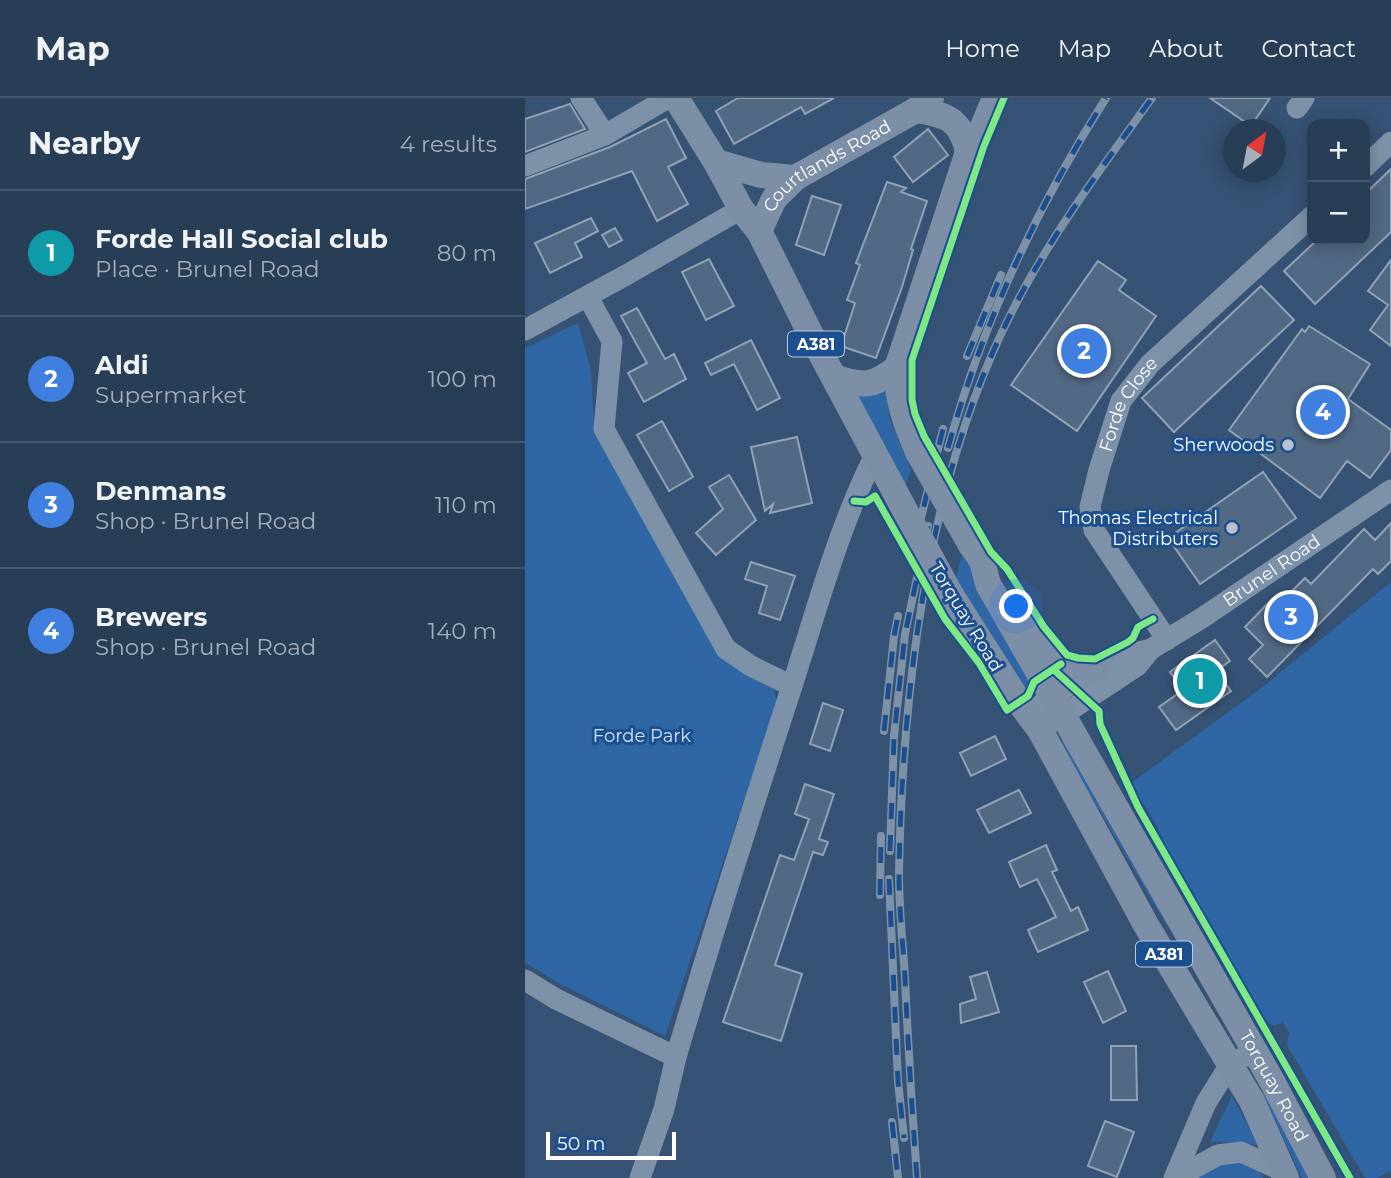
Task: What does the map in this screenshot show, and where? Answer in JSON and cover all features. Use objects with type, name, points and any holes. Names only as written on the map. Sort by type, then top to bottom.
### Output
[{"type":"main road","name":"Torquay Road","points":[[676,98],[716,162],[741,209],[759,231],[874,457],[951,595],[1034,722],[1146,926],[1252,1101],[1285,1174]]},
{"type":"main road","points":[[968,152],[979,136],[995,98]]},
{"type":"main road","name":"Courtlands Road","points":[[759,231],[774,199],[795,178],[923,104],[956,123],[964,133],[968,152]]},
{"type":"main road","name":"A381","points":[[836,378],[860,385],[879,381],[897,368],[968,152]]},
{"type":"main road","points":[[716,162],[761,175],[795,178]]},
{"type":"main road","name":"Torquay Road","points":[[897,368],[897,394],[904,422],[918,453],[976,553],[988,584],[1255,1052],[1323,1178]]},
{"type":"main road","name":"A381","points":[[976,553],[1003,581],[1029,623],[1053,653],[1063,661],[1079,667],[1096,669]]},
{"type":"street","points":[[581,98],[605,135]]},
{"type":"street","points":[[525,166],[605,135],[668,98]]},
{"type":"street","points":[[1370,162],[1391,142]]},
{"type":"street","points":[[525,330],[741,209]]},
{"type":"street","name":"Forde Close","points":[[1159,644],[1094,530],[1090,507],[1121,401],[1150,364],[1307,221]]},
{"type":"street","points":[[588,297],[611,341],[604,429],[726,649],[751,666],[792,686]]},
{"type":"street","points":[[640,1178],[664,1109],[676,1057],[731,872],[819,598],[861,483],[874,457]]},
{"type":"street","name":"Brunel Road","points":[[1057,706],[1137,666],[1159,644],[1202,618],[1391,490]]},
{"type":"street","name":"Brunel Road","points":[[1034,722],[1057,706],[1096,669],[1126,654],[1159,644]]},
{"type":"street","points":[[525,980],[556,999],[676,1057]]},
{"type":"street","points":[[1175,1178],[1206,1104],[1230,1063],[1255,1052]]},
{"type":"street","points":[[1175,1178],[1218,1156],[1241,1152],[1285,1174]]},
{"type":"green space","name":"Forde Park","points":[[578,323],[591,370],[594,428],[713,638],[772,682],[777,701],[665,1036],[556,982],[525,962],[525,348]]},
{"type":"green space","points":[[885,385],[889,417],[911,469],[904,490],[851,390]]},
{"type":"green space","points":[[962,556],[969,562],[1031,679],[1025,693],[955,580]]},
{"type":"green space","points":[[1391,582],[1391,1170],[1377,1178],[1365,1178],[1287,1045],[1289,1033],[1283,1022],[1274,1026],[1264,1019],[1160,840],[1158,828],[1131,783],[1264,686]]},
{"type":"green space","points":[[1062,737],[1230,1028],[1061,745]]},
{"type":"green space","points":[[1271,1089],[1313,1178],[1302,1178],[1262,1093]]},
{"type":"green space","points":[[1232,1096],[1258,1145],[1210,1142]]},
{"type":"green space","points":[[1224,1161],[1252,1165],[1263,1178],[1197,1178]]},
{"type":"building","points":[[738,98],[834,98],[805,114],[801,107],[734,144],[716,111]]},
{"type":"building","points":[[1210,98],[1270,98],[1256,119],[1241,119]]},
{"type":"building","points":[[570,104],[585,129],[525,152],[525,119]]},
{"type":"building","points":[[666,119],[686,158],[668,167],[688,204],[657,221],[632,171],[525,209],[525,179],[610,147]]},
{"type":"building","points":[[928,129],[948,155],[913,182],[894,157]]},
{"type":"building","points":[[1391,169],[1391,232],[1315,304],[1284,271],[1312,245],[1370,245],[1370,189]]},
{"type":"building","points":[[887,182],[906,188],[901,192],[927,201],[902,287],[876,358],[841,346],[855,303],[847,300],[860,265],[856,263]]},
{"type":"building","points":[[812,196],[841,205],[824,255],[796,245]]},
{"type":"building","points":[[591,218],[598,231],[575,243],[582,257],[550,273],[535,243]]},
{"type":"building","points":[[615,228],[622,240],[609,247],[602,235]]},
{"type":"building","points":[[709,259],[734,306],[706,320],[682,272]]},
{"type":"building","points":[[1391,260],[1391,346],[1370,330],[1388,305],[1368,291]]},
{"type":"building","points":[[1098,261],[1126,280],[1119,290],[1156,316],[1077,431],[1011,385]]},
{"type":"building","points":[[1261,286],[1294,320],[1174,432],[1142,398]]},
{"type":"building","points":[[637,308],[665,359],[674,354],[686,379],[644,402],[628,373],[647,363],[621,316]]},
{"type":"building","points":[[1309,326],[1370,364],[1348,399],[1391,430],[1391,450],[1370,478],[1347,461],[1320,498],[1229,430],[1302,329],[1305,332]]},
{"type":"building","points":[[751,340],[780,398],[757,410],[734,364],[711,375],[705,363]]},
{"type":"building","points":[[662,421],[693,477],[669,491],[637,435]]},
{"type":"building","points":[[797,437],[812,503],[770,513],[773,504],[765,511],[751,447]]},
{"type":"building","name":"Thomas Electrical Distributers","points":[[1263,472],[1296,518],[1200,584],[1168,538]]},
{"type":"building","points":[[729,475],[756,520],[716,555],[696,533],[723,509],[709,487]]},
{"type":"building","points":[[1391,523],[1391,561],[1378,574],[1373,569],[1267,677],[1249,659],[1263,645],[1245,627],[1271,600],[1277,606],[1305,578],[1311,584],[1364,529],[1375,540]]},
{"type":"building","points":[[751,562],[795,576],[780,620],[759,613],[767,586],[745,579]]},
{"type":"building","points":[[1215,640],[1230,661],[1216,671],[1231,691],[1176,730],[1159,707],[1183,690],[1170,672]]},
{"type":"building","points":[[823,703],[843,710],[830,751],[810,744]]},
{"type":"building","points":[[995,736],[1006,759],[971,776],[960,753]]},
{"type":"building","points":[[805,784],[834,794],[819,839],[828,842],[823,855],[813,852],[775,965],[802,974],[781,1041],[723,1022],[780,855],[794,860],[809,819],[795,814]]},
{"type":"building","points":[[1019,790],[1031,813],[989,833],[977,810]]},
{"type":"building","points":[[1046,845],[1057,870],[1052,872],[1071,911],[1078,907],[1088,930],[1038,952],[1028,930],[1056,917],[1037,879],[1020,887],[1009,862]]},
{"type":"building","points":[[1108,971],[1126,1011],[1103,1023],[1084,982]]},
{"type":"building","points":[[987,972],[999,1012],[961,1023],[960,1004],[976,999],[970,977]]},
{"type":"building","points":[[1111,1046],[1136,1046],[1137,1100],[1111,1100]]},
{"type":"building","points":[[1105,1121],[1134,1132],[1117,1177],[1088,1166]]},
{"type":"railway","points":[[948,448],[977,356],[1014,267],[1057,181],[1106,98]]},
{"type":"railway","points":[[917,1178],[900,901],[901,802],[914,654],[942,505],[962,433],[988,364],[1019,298],[1065,221],[1152,98]]},
{"type":"railway","points":[[967,356],[1001,275]]},
{"type":"railway","points":[[916,538],[943,429]]},
{"type":"railway","points":[[890,851],[894,736],[905,634],[928,526]]},
{"type":"railway","points":[[884,731],[898,616]]},
{"type":"railway","points":[[880,895],[881,836]]},
{"type":"railway","points":[[889,879],[898,1081],[904,1138]]},
{"type":"railway","points":[[892,1122],[898,1178]]},
{"type":"cycle path","points":[[1004,98],[984,146],[912,360],[912,400],[915,414],[924,436],[991,552],[1007,569],[1044,627],[1067,655],[1095,659],[1128,642],[1138,627],[1153,619]]},
{"type":"cycle path","points":[[854,501],[866,502],[875,496],[945,619],[979,663],[1007,710],[1028,696],[1034,682],[1061,664]]},
{"type":"cycle path","points":[[1054,670],[1099,711],[1100,724],[1138,807],[1350,1178]]},
{"type":"place","name":"Aldi","points":[[1084,351]]},
{"type":"place","name":"Brewers","points":[[1323,412]]},
{"type":"place","name":"Sherwoods","points":[[1288,445]]},
{"type":"place","name":"Thomas Electrical Distributers","points":[[1232,528]]},
{"type":"place","name":"Denmans","points":[[1291,617]]},
{"type":"place","name":"Forde Hall Social club","points":[[1200,681]]}]
